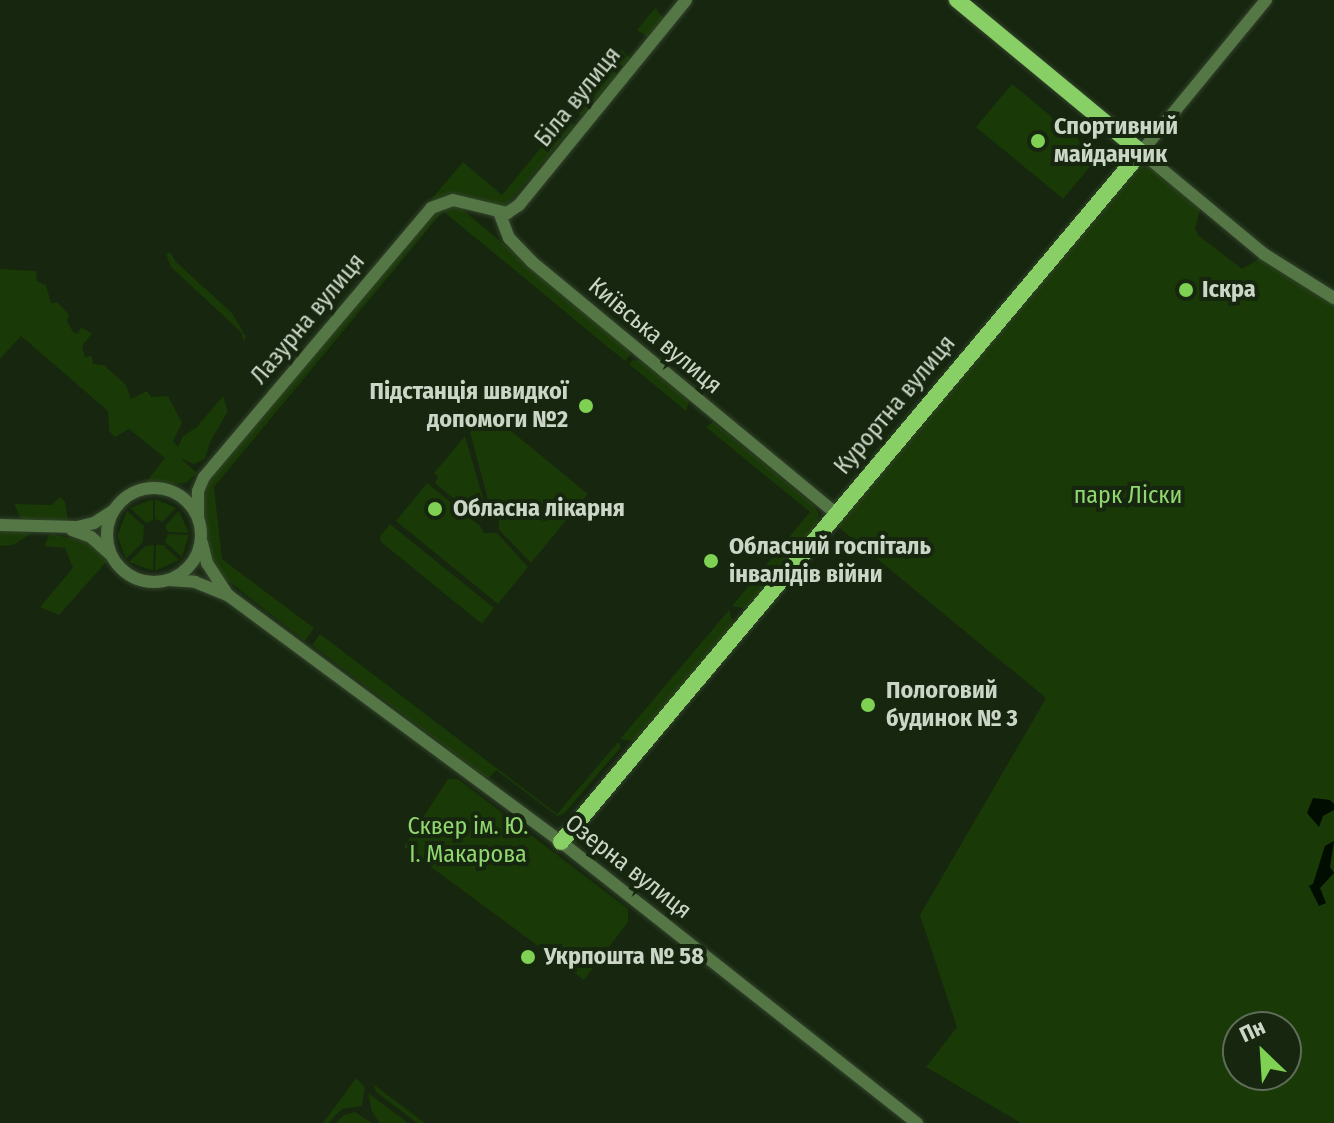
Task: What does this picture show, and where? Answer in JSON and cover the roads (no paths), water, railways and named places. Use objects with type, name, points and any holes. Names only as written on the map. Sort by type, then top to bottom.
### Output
[{"type":"main road","points":[[957,0],[1141,152]]},
{"type":"main road","name":"Курортна вулиця","points":[[561,842],[1141,152]]},
{"type":"street","name":"Біла вулиця","points":[[499,212],[507,213],[519,205],[686,0]]},
{"type":"street","name":"Курортна вулиця","points":[[1141,152],[1266,0]]},
{"type":"street","points":[[1141,152],[1264,254],[1334,298]]},
{"type":"street","name":"Лазурна вулиця","points":[[168,490],[181,488],[204,477],[431,208],[453,200],[499,212]]},
{"type":"street","name":"Київська вулиця","points":[[499,212],[509,238],[532,262],[835,513]]},
{"type":"street","points":[[65,528],[91,537],[133,578],[154,582],[169,580],[194,561],[201,538],[198,491],[204,477]]},
{"type":"street","points":[[0,525],[65,528],[94,523],[135,492],[151,488],[168,490],[186,500],[198,516]]},
{"type":"street","points":[[111,554],[107,527],[114,510]]},
{"type":"street","name":"Озерна вулиця","points":[[201,538],[207,563],[229,596]]},
{"type":"street","name":"Озерна вулиця","points":[[169,580],[195,582],[229,596],[561,842],[917,1123]]},
{"type":"place","name":"Спортивний майданчик","points":[[1038,141]]},
{"type":"place","name":"Іскра","points":[[1186,290]]},
{"type":"place","name":"Підстанція швидкої допомоги №2","points":[[586,406]]},
{"type":"place","name":"Обласна лікарня","points":[[435,509]]},
{"type":"place","name":"Обласний госпіталь інвалідів війни","points":[[711,561]]},
{"type":"place","name":"Пологовий будинок № 3","points":[[868,705]]},
{"type":"place","name":"Укрпошта № 58","points":[[528,957]]},
{"type":"park label","name":"парк Ліски","points":[[1128,496]]},
{"type":"park label","name":"Сквер ім. Ю. І. Макарова","points":[[468,841]]}]
